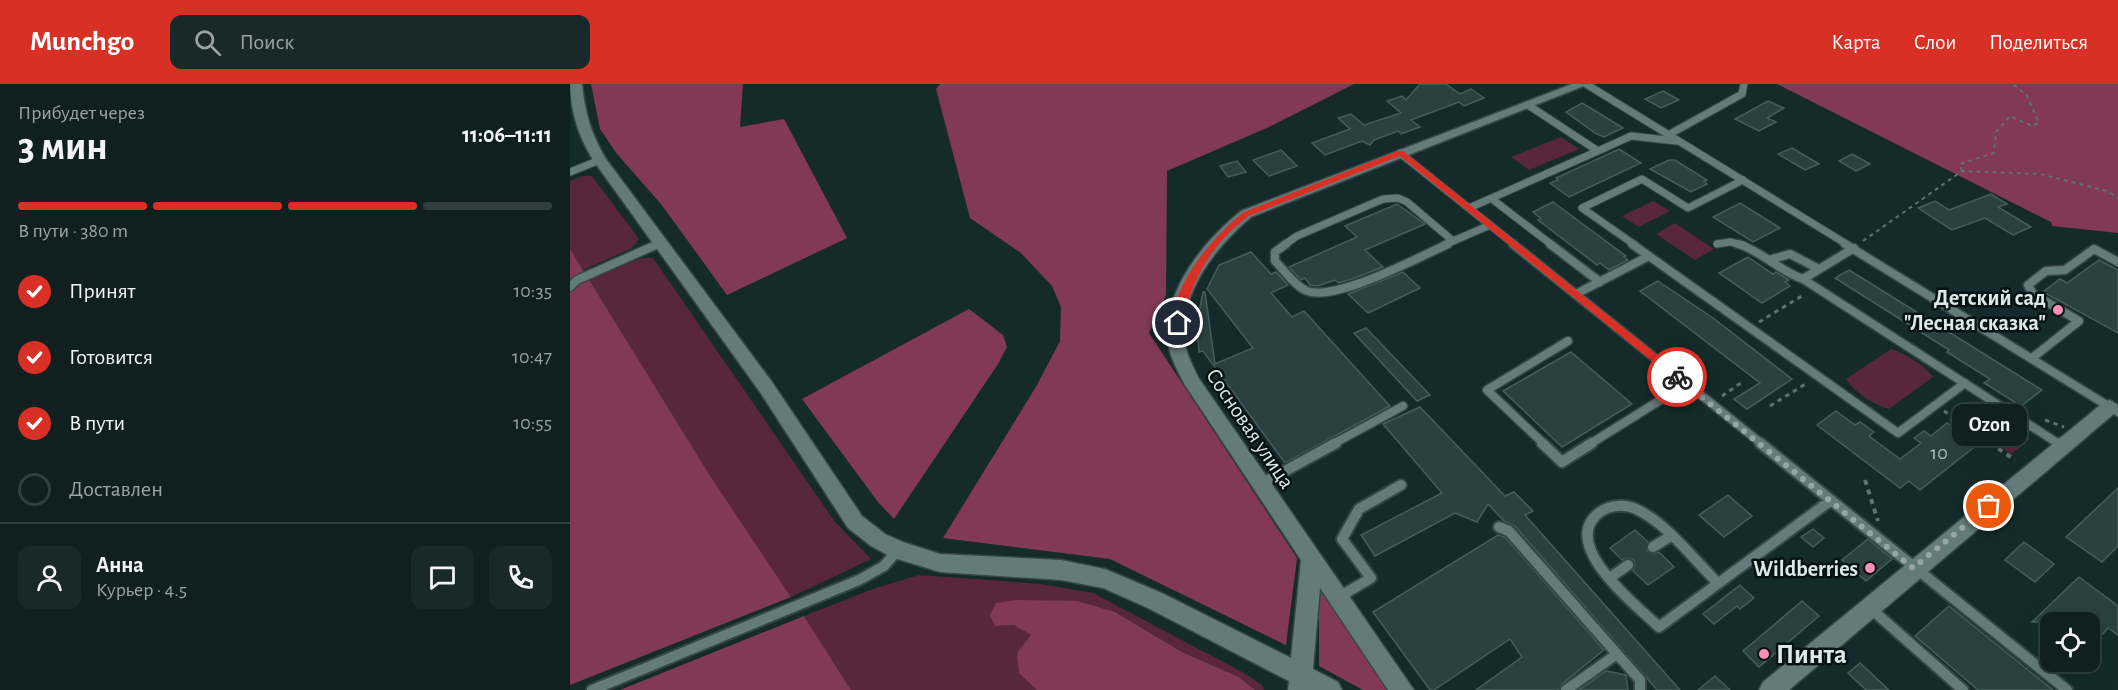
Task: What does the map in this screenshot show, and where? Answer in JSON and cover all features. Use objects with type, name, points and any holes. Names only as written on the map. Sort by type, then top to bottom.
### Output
[{"type":"street","points":[[576,84],[579,114],[586,137],[600,160],[766,387],[855,522],[878,540],[898,550],[940,563],[1061,570],[1105,579],[1156,602],[1301,683],[1330,690]]},
{"type":"street","name":"Сосновая улица","points":[[1402,690],[1191,380],[1179,355],[1176,338],[1182,302],[1192,276],[1221,234],[1246,214],[1584,84]]},
{"type":"street","points":[[1771,690],[1913,568],[2062,446],[2115,406]]},
{"type":"street","points":[[1301,683],[1312,558]]},
{"type":"lane","points":[[1584,84],[1670,134],[2032,358],[2115,406]]},
{"type":"lane","points":[[1670,134],[1742,94],[1744,84]]},
{"type":"lane","points":[[1528,105],[1598,151]]},
{"type":"lane","points":[[1469,208],[1631,136],[1680,141]]},
{"type":"lane","points":[[1401,153],[2067,690]]},
{"type":"lane","points":[[570,172],[600,160]]},
{"type":"lane","points":[[1743,180],[1688,208],[1642,179],[1582,208],[1898,433],[1965,383]]},
{"type":"lane","points":[[1453,241],[1407,202],[1398,198],[1383,199],[1297,236],[1275,252],[1275,261],[1304,290],[1316,294],[1349,288],[1490,225]]},
{"type":"lane","points":[[1492,199],[1600,282]]},
{"type":"lane","points":[[1717,244],[1729,241],[1752,248],[1789,276],[1803,279],[1817,287],[2062,446]]},
{"type":"lane","points":[[570,287],[577,280],[660,243]]},
{"type":"lane","points":[[1803,279],[1854,248]]},
{"type":"lane","points":[[2032,358],[2079,321],[2033,294],[2028,285],[2046,271],[2065,270],[2094,249],[2118,262]]},
{"type":"lane","points":[[1769,260],[1788,252],[1794,253],[1819,269]]},
{"type":"lane","points":[[1576,294],[1649,256]]},
{"type":"lane","points":[[1568,341],[1486,390],[1562,462],[1686,384]]},
{"type":"lane","points":[[1261,484],[1403,406]]},
{"type":"lane","points":[[1339,597],[1371,578],[1342,539],[1359,509],[1401,485]]},
{"type":"lane","points":[[1718,583],[1646,515],[1629,506],[1611,507],[1595,515],[1585,530],[1584,537],[1593,558],[1659,627],[1830,501]]},
{"type":"lane","points":[[1499,527],[1509,531],[1640,680],[1640,690]]},
{"type":"lane","points":[[1653,547],[1669,537]]},
{"type":"lane","points":[[592,690],[859,580],[884,566],[898,550]]},
{"type":"lane","points":[[1611,577],[1628,566]]},
{"type":"lane","points":[[1869,607],[1963,690]]},
{"type":"lane","points":[[1566,690],[1617,654]]},
{"type":"path","points":[[1962,171],[1960,164],[1994,153],[1992,140],[1997,129],[2010,116],[2032,126],[2039,123],[2027,96],[2013,84]]},
{"type":"path","points":[[1854,248],[1962,171],[2040,174],[2107,191],[2118,198]]},
{"type":"path","points":[[1750,328],[1817,287]]},
{"type":"path","points":[[1770,406],[1818,376]]},
{"type":"path","points":[[1710,404],[1741,383]]},
{"type":"path","points":[[1935,405],[2015,460]]},
{"type":"path","points":[[1865,480],[1881,530]]},
{"type":"shaded area","points":[[591,84],[743,84],[740,127],[784,119],[847,238],[727,295],[661,204],[617,154],[600,129]]},
{"type":"shaded area","points":[[940,84],[1354,84],[1269,127],[1167,171],[1166,295],[1149,333],[1297,558],[1286,645],[1110,559],[943,538],[1037,385],[1060,341],[1061,307],[1052,286],[1021,253],[970,218],[936,89]]},
{"type":"shaded area","points":[[1777,84],[2118,84],[2118,233],[2052,226],[2051,222]]},
{"type":"shaded area","points":[[1561,137],[1579,149],[1529,170],[1511,157]]},
{"type":"shaded area","points":[[583,176],[592,176],[639,239],[632,248],[583,270],[570,249],[570,181]]},
{"type":"shaded area","points":[[1653,201],[1670,211],[1639,227],[1622,216]]},
{"type":"shaded area","points":[[1675,223],[1714,249],[1695,260],[1656,234]]},
{"type":"shaded area","points":[[570,249],[709,474],[791,597],[570,685]]},
{"type":"shaded area","points":[[641,258],[653,258],[835,522],[871,559],[791,597],[709,474],[589,280]]},
{"type":"shaded area","points":[[969,309],[1003,335],[1007,347],[998,364],[894,519],[878,502],[802,399]]},
{"type":"shaded area","points":[[1891,349],[1914,360],[1933,377],[1889,409],[1865,398],[1846,379]]},
{"type":"shaded area","points":[[1983,407],[2030,439],[2011,454],[1963,421]]},
{"type":"shaded area","points":[[919,575],[1041,584],[1093,593],[1246,674],[1262,685],[1264,690],[1255,690],[1239,677],[1182,652],[1115,612],[1078,601],[995,626],[1014,625],[1031,635],[1037,690],[851,690],[804,616],[873,589]]},
{"type":"shaded area","points":[[1319,579],[1393,690],[1363,690],[1319,666]]},
{"type":"shaded area","points":[[1016,600],[1078,601],[1115,612],[1182,652],[1239,677],[1255,690],[1037,690],[1019,673],[1017,653],[1031,635],[1014,625],[995,626],[990,615],[996,603]]},
{"type":"shaded area","points":[[804,616],[851,690],[620,690]]},
{"type":"building","points":[[1420,84],[1446,84],[1460,94],[1471,89],[1484,98],[1464,106],[1459,102],[1411,120],[1420,127],[1401,134],[1398,131],[1374,140],[1370,145],[1362,141],[1325,155],[1312,143],[1350,129],[1338,118],[1351,114],[1364,125],[1401,113],[1387,101],[1402,96],[1406,100]]},
{"type":"building","points":[[1663,91],[1679,100],[1661,108],[1645,99]]},
{"type":"building","points":[[1768,101],[1784,108],[1767,118],[1776,122],[1759,131],[1735,119]]},
{"type":"building","points":[[1582,103],[1623,128],[1604,137],[1595,133],[1566,112]]},
{"type":"building","points":[[1792,148],[1819,164],[1805,170],[1778,154]]},
{"type":"building","points":[[1619,149],[1641,163],[1569,197],[1550,183],[1558,180],[1556,178]]},
{"type":"building","points":[[1281,150],[1297,166],[1269,176],[1253,160]]},
{"type":"building","points":[[1852,154],[1870,164],[1856,171],[1839,161]]},
{"type":"building","points":[[1669,160],[1675,160],[1707,180],[1704,181],[1707,184],[1691,192],[1650,169]]},
{"type":"building","points":[[1237,161],[1246,172],[1228,177],[1220,166]]},
{"type":"building","points":[[1991,194],[2007,204],[1998,207],[2031,227],[2013,235],[1985,218],[1952,230],[1918,208],[1935,201],[1949,210]]},
{"type":"building","points":[[1553,202],[1626,256],[1624,257],[1628,260],[1609,270],[1600,263],[1597,265],[1538,220],[1541,219],[1533,212]]},
{"type":"building","points":[[1740,203],[1780,228],[1753,242],[1713,217]]},
{"type":"building","points":[[1397,204],[1425,224],[1365,250],[1383,267],[1352,279],[1338,283],[1335,280],[1318,286],[1310,285],[1305,278],[1301,280],[1289,267],[1357,237],[1345,226]]},
{"type":"building","points":[[1251,252],[1271,274],[1276,272],[1288,285],[1271,293],[1292,317],[1304,311],[1390,406],[1285,463],[1203,351],[1199,352],[1197,323],[1203,292],[1205,292],[1215,364],[1253,348],[1207,289],[1219,265]]},
{"type":"building","points":[[1748,257],[1773,274],[1776,272],[1789,280],[1785,282],[1790,286],[1762,303],[1719,273]]},
{"type":"building","points":[[2099,260],[2118,270],[2118,333],[2043,292],[2060,279],[2067,283]]},
{"type":"building","points":[[1849,270],[2042,390],[2021,406],[1984,383],[1990,379],[1947,352],[1949,350],[1835,278]]},
{"type":"building","points":[[1403,272],[1420,288],[1368,313],[1348,294]]},
{"type":"building","points":[[1658,281],[1713,318],[1792,379],[1747,409],[1734,399],[1760,383],[1640,291]]},
{"type":"building","points":[[1366,328],[1430,395],[1417,401],[1354,333]]},
{"type":"building","points":[[1571,352],[1632,404],[1562,447],[1503,391]]},
{"type":"building","points":[[1420,407],[1505,496],[1514,492],[1533,511],[1525,515],[1680,690],[1657,690],[1515,526],[1504,521],[1488,504],[1477,522],[1455,513],[1375,556],[1361,535],[1442,493],[1383,424]]},
{"type":"building","points":[[1836,411],[1855,425],[1860,422],[1874,432],[1869,436],[1900,459],[1921,443],[1914,438],[1924,431],[1931,436],[1947,423],[1978,444],[1920,490],[1909,481],[1900,488],[1817,425]]},
{"type":"building","points":[[2118,488],[2118,546],[2102,562],[2066,537]]},
{"type":"building","points":[[1728,495],[1752,516],[1724,537],[1699,515]]},
{"type":"building","points":[[1813,529],[1824,538],[1813,547],[1801,537]]},
{"type":"building","points":[[1635,530],[1648,542],[1647,551],[1653,554],[1659,552],[1674,567],[1648,585],[1633,571],[1634,560],[1628,558],[1622,560],[1610,548]]},
{"type":"building","points":[[1498,535],[1505,537],[1604,650],[1562,684],[1559,690],[1476,690],[1522,657],[1510,639],[1434,690],[1430,690],[1373,612]]},
{"type":"building","points":[[1868,539],[1892,559],[1866,581],[1842,560]]},
{"type":"building","points":[[2024,542],[2054,564],[2035,582],[2005,560]]},
{"type":"building","points":[[2079,577],[2118,606],[2118,635],[2108,628],[2100,637],[2100,612],[2042,612]]},
{"type":"building","points":[[1740,585],[1754,598],[1740,609],[1737,606],[1714,624],[1703,614]]},
{"type":"building","points":[[1802,601],[1819,616],[1759,667],[1743,651]]},
{"type":"building","points":[[1949,606],[2053,690],[1978,690],[1915,636]]},
{"type":"building","points":[[2040,614],[2040,622],[2032,622]]},
{"type":"building","points":[[1860,663],[1889,690],[1866,690],[1848,673]]},
{"type":"building","points":[[1606,671],[1626,675],[1628,690],[1579,690]]},
{"type":"building","points":[[1715,676],[1730,690],[1698,690]]},
{"type":"way so far","points":[[1677,377],[1913,568],[1989,506]]},
{"type":"place","name":"Детский сад \"Лесная сказка\"","points":[[2058,310]]},
{"type":"place","name":"Ozon","points":[[1989,506]]},
{"type":"place","name":"Wildberries","points":[[1870,568]]},
{"type":"place","name":"Пинта","points":[[1764,654]]},
{"type":"route","points":[[1178,323],[1182,302],[1192,276],[1221,234],[1234,223],[1246,214],[1401,153],[1677,377]]}]
